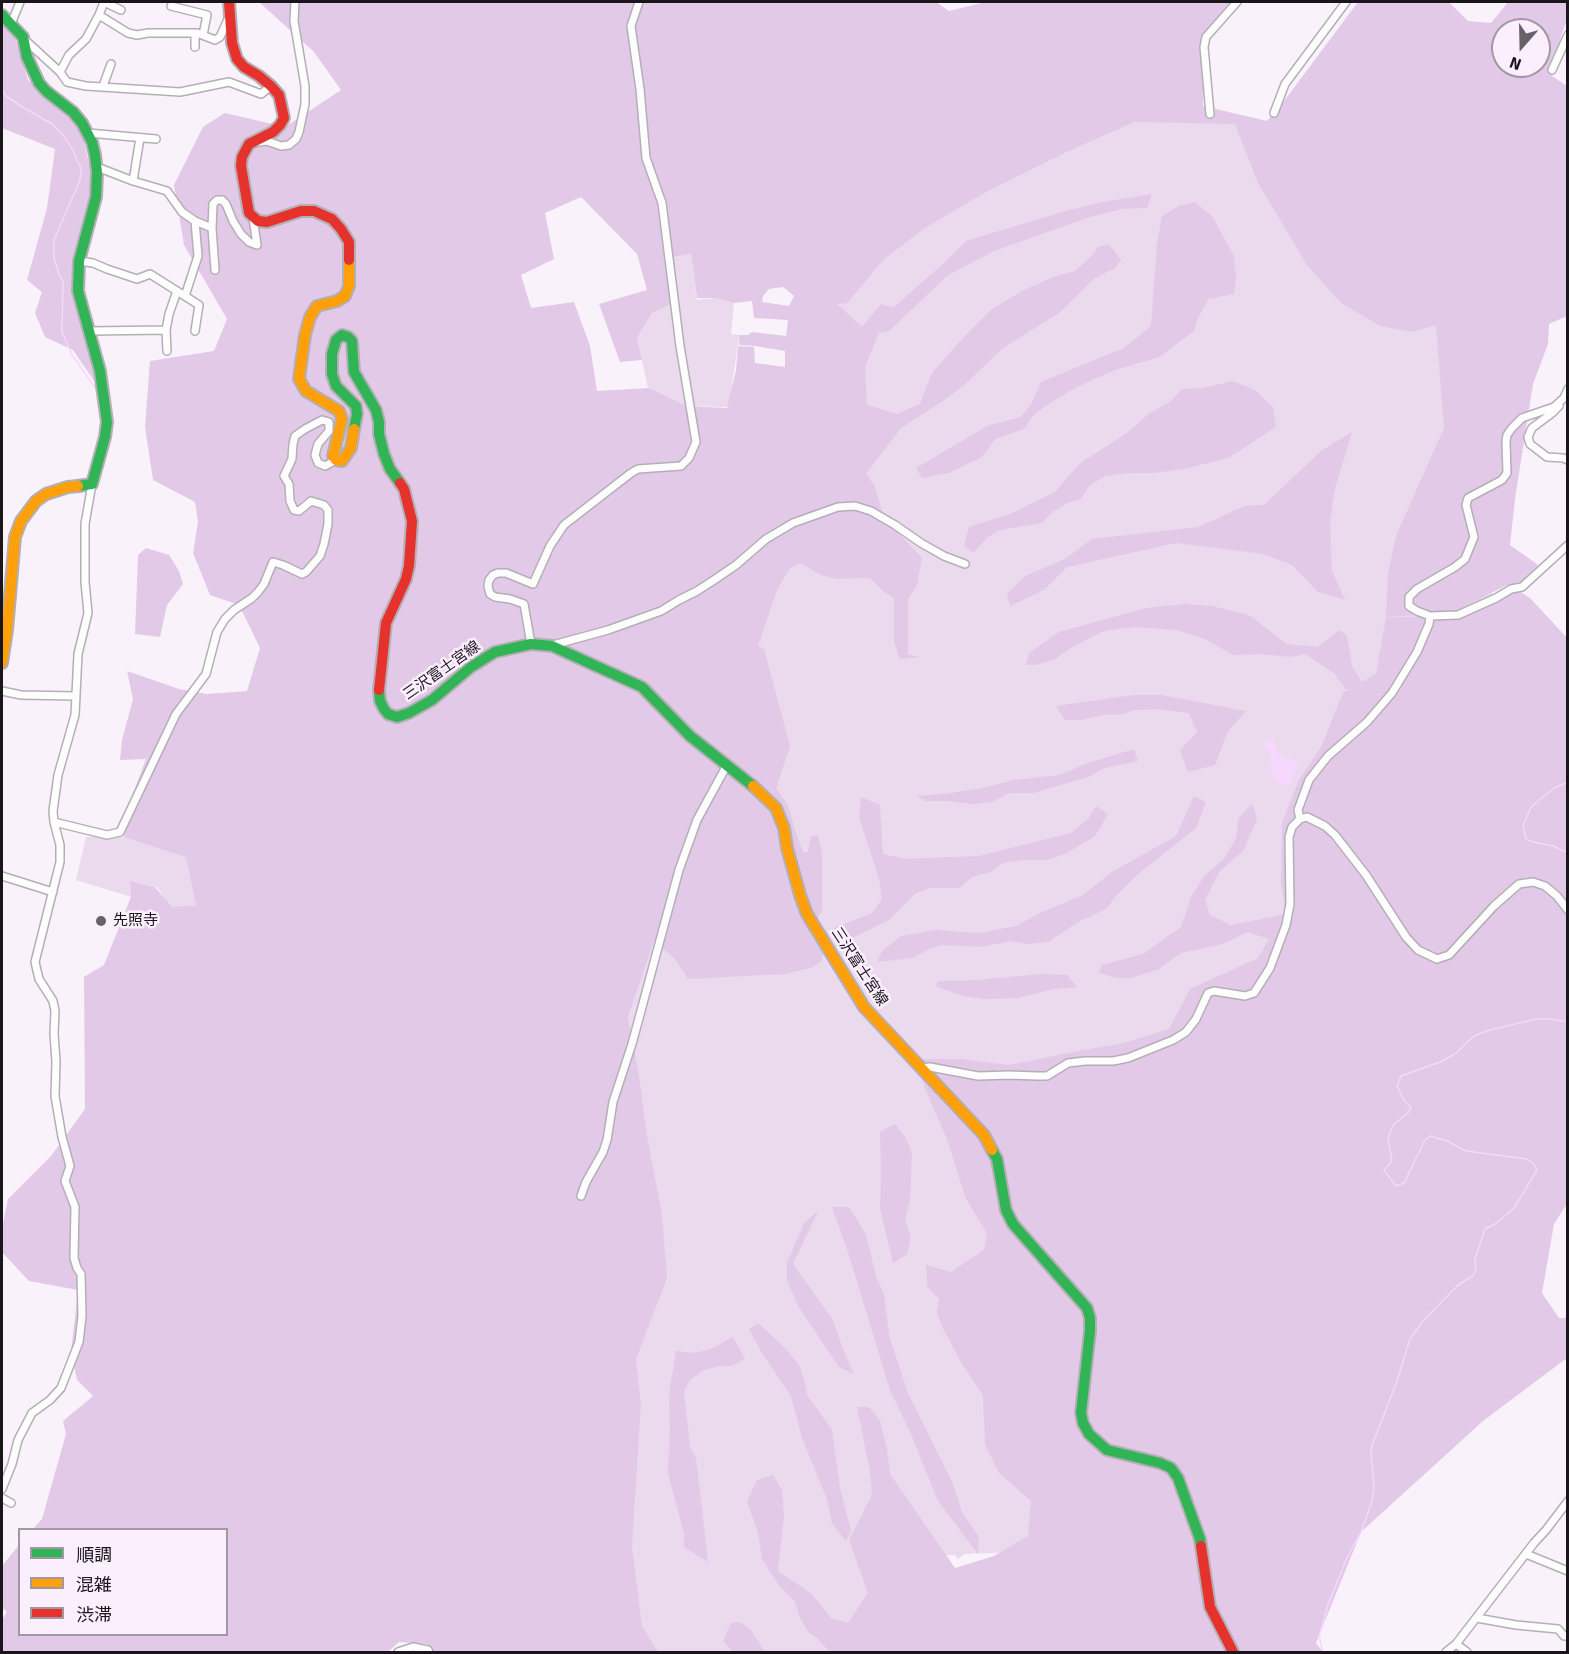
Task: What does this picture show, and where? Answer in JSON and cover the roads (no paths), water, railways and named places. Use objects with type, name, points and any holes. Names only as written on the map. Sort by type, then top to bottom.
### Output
[{"type":"main road","points":[[229,2],[232,44],[239,63],[271,86],[279,95],[284,118],[273,132],[249,144],[244,150],[241,166],[249,213],[258,221],[267,222],[301,211],[314,211],[332,219],[349,242],[349,286],[345,296],[337,301],[317,306],[310,317],[299,379],[306,391],[339,411],[342,419],[341,429],[333,451],[336,460]]},
{"type":"main road","points":[[2,15],[22,37],[27,57],[39,83],[73,112],[82,123],[95,155],[96,198],[79,261],[78,291],[90,331],[105,401],[107,422],[92,484],[68,487],[46,494],[36,501],[21,521],[15,537],[2,663]]},
{"type":"main road","name":"三沢富士宮線","points":[[336,460],[342,461],[351,448],[357,414],[356,406],[336,386],[332,374],[334,345],[342,335],[352,341],[354,372],[376,410],[384,454],[390,469],[404,489],[412,521],[406,579],[386,623],[383,642],[379,682],[380,701],[388,714],[397,717],[432,700],[471,667],[495,652],[531,644],[552,646],[642,687],[690,736],[755,787],[776,808],[784,828],[787,848],[807,914],[864,1007],[984,1135],[997,1159],[1006,1210],[1012,1224],[1087,1308],[1090,1331],[1081,1413],[1083,1423],[1089,1434],[1107,1450],[1160,1463],[1171,1468],[1178,1478],[1200,1539],[1210,1607],[1233,1653]]},
{"type":"street","points":[[11,24],[20,2]]},
{"type":"street","points":[[60,72],[69,55],[86,39],[104,2],[121,10]]},
{"type":"street","points":[[254,141],[267,141],[281,146],[289,145],[296,139],[299,132],[305,104],[305,86],[294,21],[295,2]]},
{"type":"street","points":[[531,644],[524,604],[490,594],[488,586],[493,575],[506,573],[533,584],[550,546],[564,525],[638,469],[681,466],[696,442],[680,346],[662,203],[646,158],[640,89],[631,26],[639,2]]},
{"type":"street","points":[[1210,114],[1204,47],[1206,37],[1237,2]]},
{"type":"street","points":[[1274,113],[1285,84],[1346,2]]},
{"type":"street","points":[[171,6],[207,15],[203,35]]},
{"type":"street","points":[[99,15],[137,36],[148,33],[195,33],[215,40],[220,37],[230,15]]},
{"type":"street","points":[[195,33],[195,47]]},
{"type":"street","points":[[1552,70],[1568,35]]},
{"type":"street","points":[[22,37],[60,72],[67,82],[103,87],[180,92],[229,82],[261,94],[271,86]]},
{"type":"street","points":[[103,87],[111,64]]},
{"type":"street","points":[[88,133],[156,139]]},
{"type":"street","points":[[133,181],[141,138]]},
{"type":"street","points":[[97,167],[167,191],[182,212],[195,221],[212,228]]},
{"type":"street","points":[[215,270],[213,204],[217,200],[222,200],[241,234],[249,242],[257,245],[253,218]]},
{"type":"street","points":[[185,296],[198,256],[195,221]]},
{"type":"street","points":[[79,261],[93,263],[137,279],[150,274],[199,305],[195,331]]},
{"type":"street","points":[[166,351],[166,330],[177,291]]},
{"type":"street","points":[[90,331],[166,330]]},
{"type":"street","points":[[1568,389],[1552,413],[1532,428],[1528,437],[1530,444],[1547,457],[1568,460]]},
{"type":"street","points":[[1564,398],[1554,407],[1522,418],[1516,423],[1507,435],[1507,473],[1502,480],[1468,498],[1466,505],[1474,537],[1465,559],[1418,589],[1409,597],[1408,606],[1430,616],[1458,615],[1511,589],[1522,587],[1568,545]]},
{"type":"street","points":[[54,822],[107,835],[120,832],[176,714],[206,674],[217,632],[225,619],[258,592],[273,562],[302,574],[320,556],[328,524],[328,510],[324,505],[311,501],[299,511],[294,510],[290,501],[289,484],[284,476],[292,459],[295,436],[322,420],[329,422],[329,430],[318,444],[315,455],[318,463],[325,466],[336,460]]},
{"type":"street","points":[[2,1489],[18,1440],[32,1413],[62,1388],[79,1342],[82,1316],[81,1274],[74,1258],[75,1207],[65,1181],[70,1167],[55,1096],[55,1011],[53,1000],[39,979],[35,962],[60,862],[60,845],[53,811],[58,775],[75,716],[78,654],[88,613],[85,582],[85,524],[92,484]]},
{"type":"street","points":[[552,646],[608,630],[661,611],[714,580],[766,539],[793,523],[838,507],[855,507],[871,511],[944,556],[965,564]]},
{"type":"street","points":[[1300,819],[1298,810],[1309,780],[1328,756],[1367,722],[1392,693],[1417,652],[1430,616]]},
{"type":"street","points":[[2,691],[21,695],[75,696]]},
{"type":"street","points":[[581,1196],[607,1140],[612,1102],[632,1044],[680,870],[697,820],[727,765]]},
{"type":"street","points":[[921,1068],[930,1066],[978,1076],[1047,1076],[1068,1064],[1085,1061],[1113,1062],[1173,1040],[1186,1032],[1196,1019],[1208,993],[1245,996],[1254,993],[1270,968],[1286,925],[1290,904],[1288,837],[1292,827],[1300,819],[1307,817],[1316,820],[1335,835],[1366,875],[1406,937],[1418,950],[1437,959],[1449,955],[1494,906],[1520,884],[1533,882],[1545,886],[1568,910]]},
{"type":"street","points":[[2,876],[53,892]]},
{"type":"street","points":[[2,1498],[11,1503]]},
{"type":"street","points":[[1446,1653],[1477,1618],[1568,1501]]},
{"type":"street","points":[[1526,1554],[1568,1571]]},
{"type":"street","points":[[1477,1618],[1516,1626],[1557,1629],[1564,1636],[1568,1636]]},
{"type":"street","points":[[1456,1644],[1467,1653]]},
{"type":"street","points":[[398,1653],[413,1647],[428,1650],[429,1653]]},
{"type":"waterway","points":[[2,90],[7,97],[52,124],[70,145],[81,168],[80,180],[54,240],[54,259],[63,281],[62,332],[72,355],[96,389]]},
{"type":"waterway","points":[[1568,782],[1554,788],[1531,807],[1523,826],[1526,839],[1553,846],[1568,853]]},
{"type":"waterway","points":[[1323,1652],[1319,1637],[1328,1605],[1346,1560],[1361,1532],[1372,1501],[1374,1487],[1372,1445],[1396,1384],[1410,1339],[1423,1321],[1458,1285],[1473,1276],[1476,1270],[1475,1259],[1485,1229],[1495,1224],[1514,1208],[1537,1170],[1527,1159],[1466,1151],[1447,1141],[1430,1136],[1425,1140],[1404,1183],[1396,1186],[1384,1170],[1392,1161],[1388,1138],[1393,1125],[1411,1108],[1397,1086],[1401,1076],[1440,1062],[1455,1054],[1474,1036],[1490,1030],[1536,1019],[1568,1022]]},
{"type":"place","name":"先照寺","points":[[101,921]]}]
